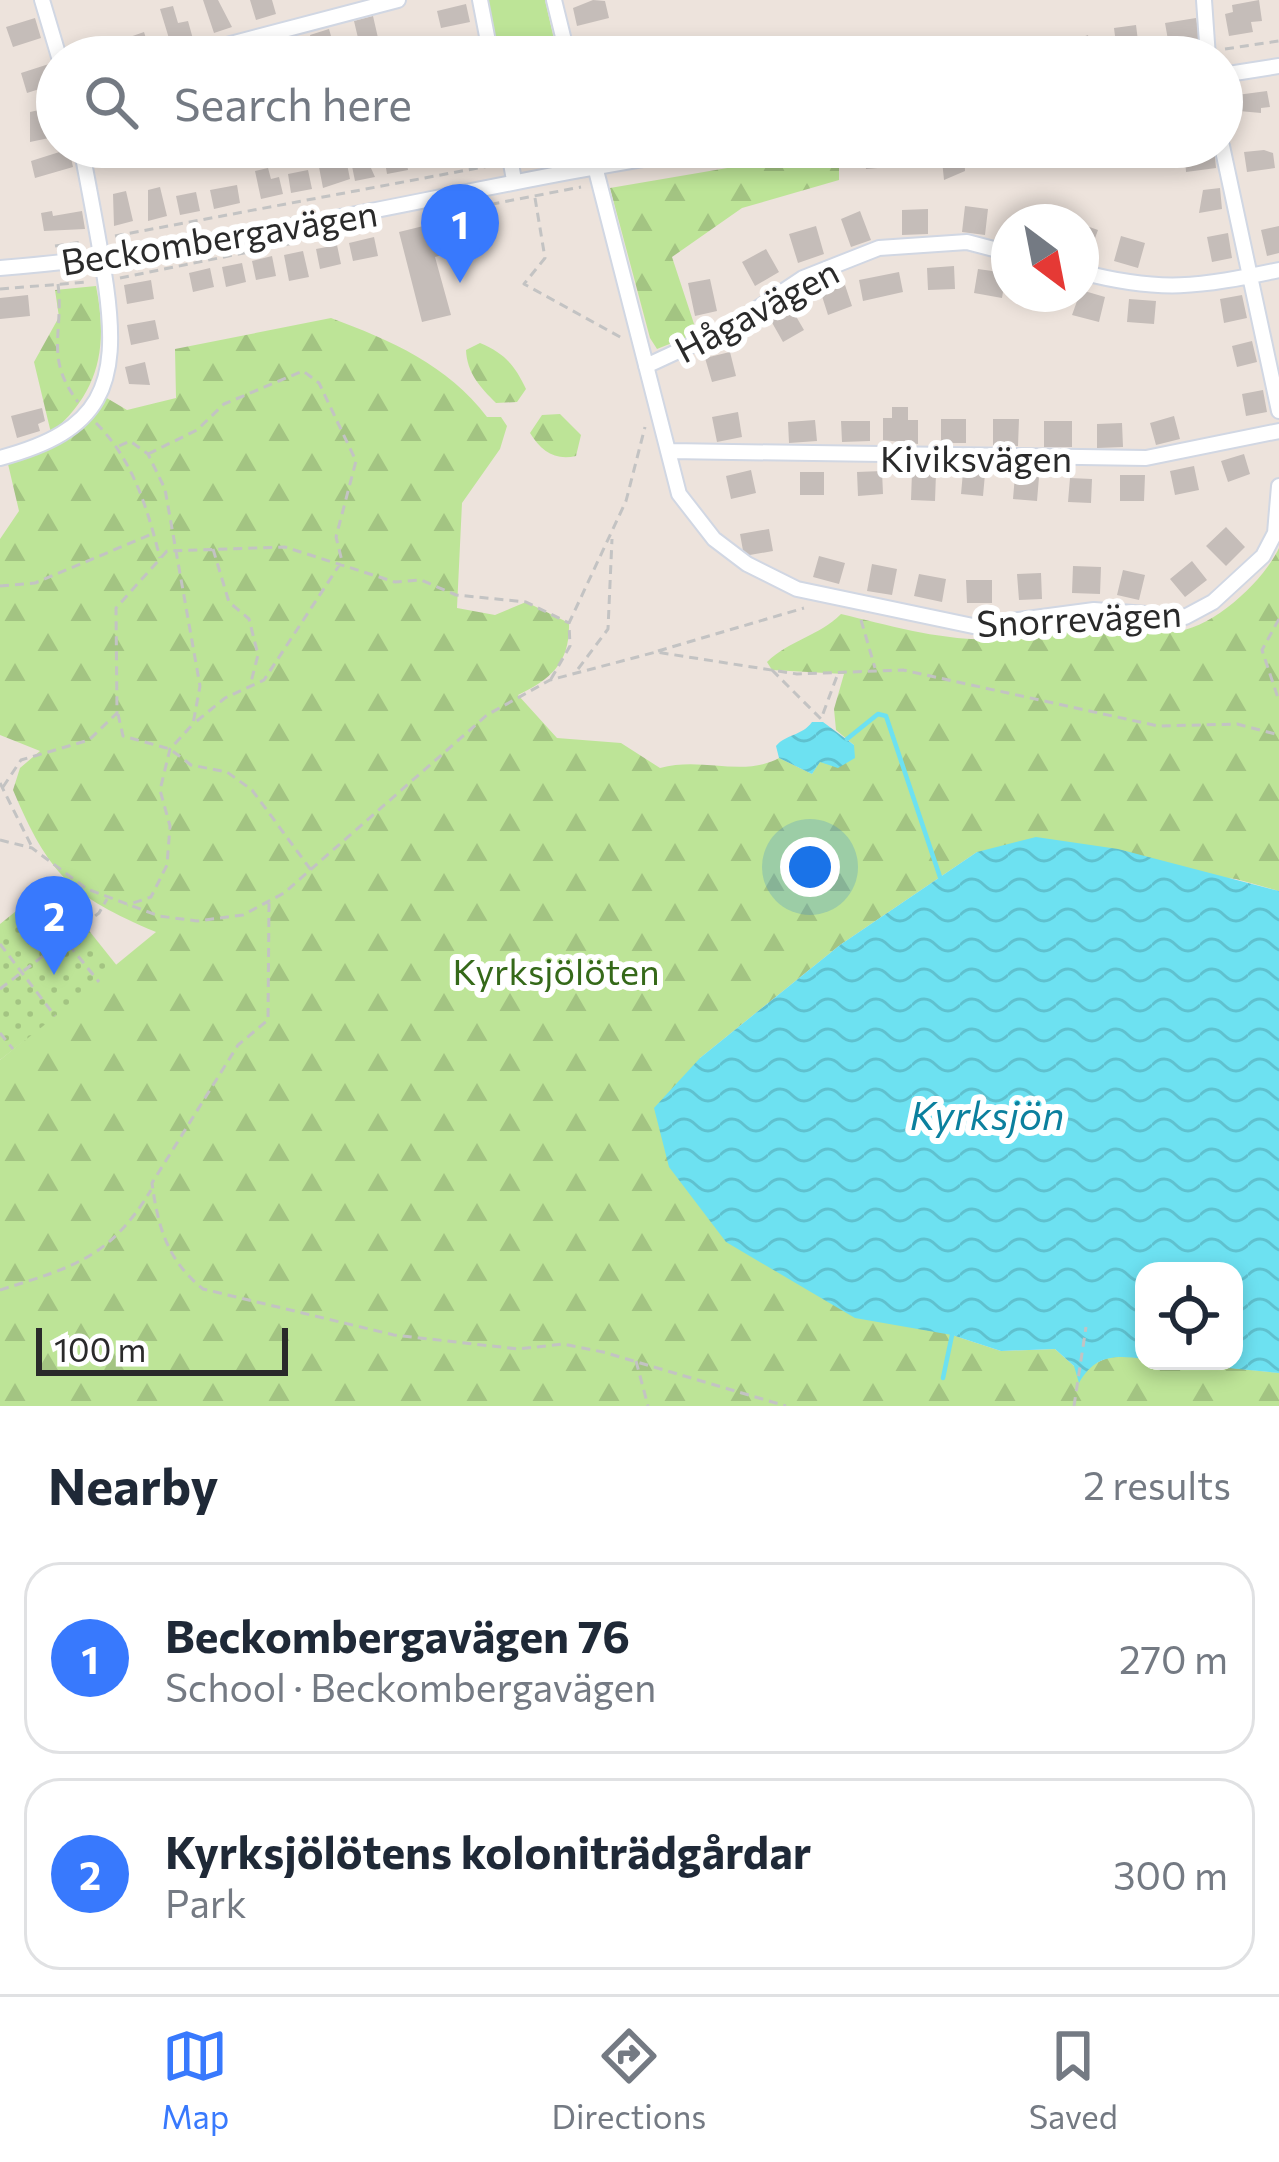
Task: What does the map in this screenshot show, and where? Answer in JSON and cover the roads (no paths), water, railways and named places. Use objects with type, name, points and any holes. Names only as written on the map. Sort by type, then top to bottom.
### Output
[{"type":"street","points":[[42,0],[53,36]]},
{"type":"street","points":[[261,36],[398,0]]},
{"type":"street","points":[[480,0],[487,36]]},
{"type":"street","points":[[554,0],[563,36]]},
{"type":"street","points":[[1204,0],[1207,36]]},
{"type":"street","points":[[1243,72],[1279,66]]},
{"type":"street","points":[[0,458],[48,445],[88,414],[111,372],[103,260],[85,168]]},
{"type":"street","points":[[512,168],[514,180]]},
{"type":"street","name":"Beckombergavägen","points":[[0,268],[103,260],[578,168]]},
{"type":"street","name":"Snorrevägen","points":[[595,168],[679,494],[714,539],[747,564],[834,599],[973,626],[1094,610],[1185,617],[1213,602],[1263,556],[1275,533],[1279,486]]},
{"type":"street","points":[[1226,168],[1237,227],[1254,275],[1279,411]]},
{"type":"street","name":"Hågavägen","points":[[646,367],[728,328],[803,278],[879,248],[967,242],[991,248]]},
{"type":"street","points":[[1099,277],[1143,288],[1279,269]]},
{"type":"street","name":"Kiviksvägen","points":[[670,451],[1146,458],[1279,431]]},
{"type":"water","points":[[812,722],[823,722],[854,745],[855,758],[838,768],[820,762],[812,774],[779,758],[776,746]]},
{"type":"water","name":"Kyrksjön","points":[[1036,837],[1118,849],[1279,891],[1279,1373],[1243,1370],[1243,1262],[1135,1262],[1135,1358],[1099,1362],[1079,1383],[1074,1366],[1055,1349],[1001,1351],[952,1335],[855,1318],[726,1242],[669,1167],[654,1108],[700,1058],[840,945],[977,852]]},
{"type":"waterway","points":[[847,739],[878,714],[886,716],[940,877]]},
{"type":"waterway","points":[[943,1378],[952,1335]]},
{"type":"place","name":"Beckombergavägen 76","points":[[460,283]]},
{"type":"place","name":"Kyrksjölötens koloniträdgårdar","points":[[54,975]]},
{"type":"park label","name":"Kyrksjölöten","points":[[556,970]]}]
